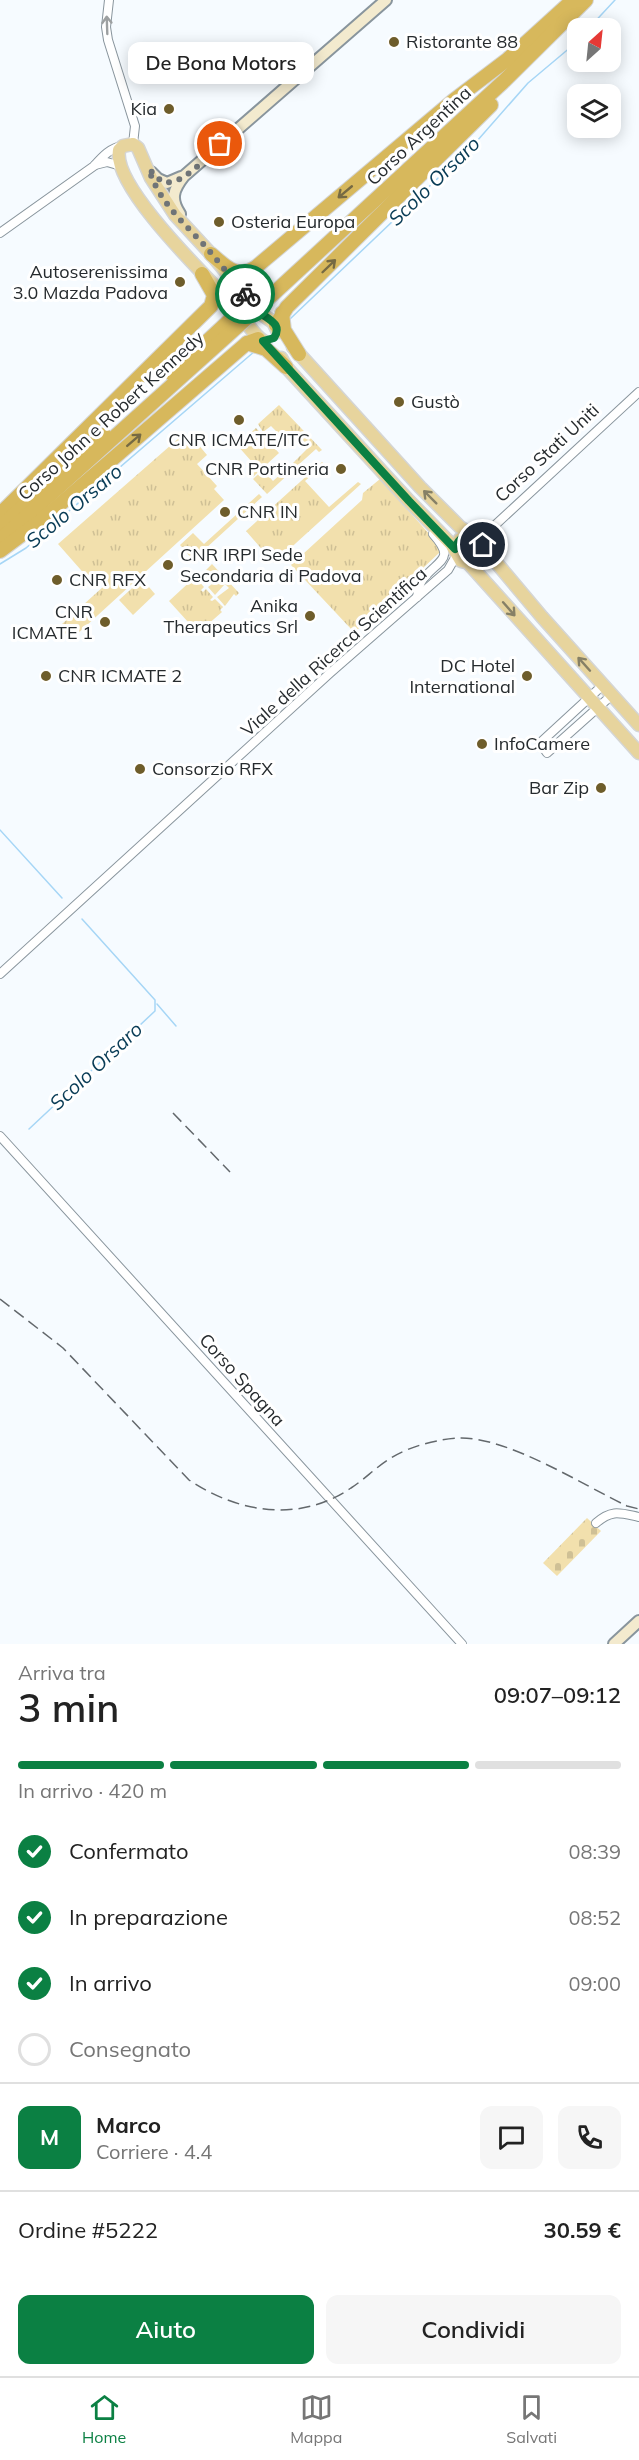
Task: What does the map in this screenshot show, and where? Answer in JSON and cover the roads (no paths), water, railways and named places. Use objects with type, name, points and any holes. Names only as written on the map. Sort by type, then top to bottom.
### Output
[{"type":"highway","points":[[211,254],[235,272],[246,273],[256,267],[454,100],[508,58],[573,0]]},
{"type":"highway","name":"Corso Argentina","points":[[270,290],[545,31],[573,0]]},
{"type":"highway","name":"Corso Argentina","points":[[570,18],[586,0]]},
{"type":"highway","points":[[299,354],[284,330],[273,320],[469,129],[540,55],[567,21]]},
{"type":"highway","name":"Corso Argentina","points":[[270,290],[458,125],[567,21]]},
{"type":"highway","points":[[0,514],[211,306],[214,295],[202,274]]},
{"type":"highway","name":"Corso John e Robert Kennedy","points":[[0,540],[240,322],[270,290]]},
{"type":"highway","name":"Corso John e Robert Kennedy","points":[[0,527],[240,322]]},
{"type":"highway","points":[[0,551],[43,519],[256,341],[286,367]]},
{"type":"main road","points":[[130,142],[138,148],[151,178],[175,215],[184,222],[273,320],[274,338],[256,341],[145,207],[121,166],[118,155],[130,142]]},
{"type":"main road","points":[[299,354],[420,487],[460,527],[479,541],[536,610],[639,724]]},
{"type":"main road","points":[[286,367],[639,753]]},
{"type":"main road","points":[[461,558],[458,542],[463,537],[479,541]]},
{"type":"main road","points":[[461,558],[482,558],[479,541]]},
{"type":"street","points":[[0,233],[117,147],[130,142],[135,126],[108,40],[106,27],[109,0]]},
{"type":"street","points":[[184,222],[175,207],[173,196],[176,186],[184,176],[386,0]]},
{"type":"street","points":[[94,166],[107,162],[121,166]]},
{"type":"street","points":[[149,169],[162,182],[167,183],[184,176]]},
{"type":"street","name":"Corso Stati Uniti","points":[[479,541],[639,392]]},
{"type":"street","points":[[347,433],[360,420]]},
{"type":"street","points":[[409,501],[417,515],[442,544],[446,553],[444,559],[421,581],[416,599]]},
{"type":"street","name":"Viale della Ricerca Scientifica","points":[[0,974],[330,673],[461,558]]},
{"type":"street","points":[[603,685],[540,743],[547,753],[612,695]]},
{"type":"street","name":"Corso Spagna","points":[[0,1136],[462,1644]]},
{"type":"street","points":[[596,1523],[605,1515],[616,1511],[639,1517]]},
{"type":"street","points":[[614,1644],[639,1621]]},
{"type":"waterway","name":"Scolo Orsaro","points":[[598,18],[615,0]]},
{"type":"waterway","name":"Scolo Orsaro","points":[[290,319],[477,141],[528,83],[567,50]]},
{"type":"waterway","name":"Scolo Orsaro","points":[[0,564],[26,548],[255,351]]},
{"type":"waterway","name":"Scolo Orsaro","points":[[0,830],[62,898]]},
{"type":"waterway","name":"Scolo Orsaro","points":[[29,1129],[155,1011],[155,1000],[82,919]]},
{"type":"waterway","points":[[157,1004],[176,1026]]},
{"type":"railway","points":[[173,1113],[230,1172]]},
{"type":"railway","points":[[0,1299],[63,1348],[189,1480],[228,1500],[269,1510],[290,1510],[311,1506],[331,1499],[351,1488],[386,1462],[407,1450],[434,1442],[460,1438],[500,1445],[545,1464],[627,1506],[639,1509]]},
{"type":"place","name":"Ristorante 88","points":[[394,42]]},
{"type":"place","name":"Kia","points":[[169,109]]},
{"type":"place","name":"De Bona Motors","points":[[220,144]]},
{"type":"place","name":"Osteria Europa","points":[[219,222]]},
{"type":"place","name":"Autoserenissima 3.0 Mazda Padova","points":[[180,282]]},
{"type":"place","name":"Gustò","points":[[399,402]]},
{"type":"place","name":"CNR ICMATE/ITC","points":[[239,420]]},
{"type":"place","name":"CNR Portineria","points":[[341,469]]},
{"type":"place","name":"CNR IN","points":[[225,512]]},
{"type":"place","name":"CNR IRPI Sede Secondaria di Padova","points":[[168,565]]},
{"type":"place","name":"CNR RFX","points":[[57,580]]},
{"type":"place","name":"Anika Therapeutics Srl","points":[[310,616]]},
{"type":"place","name":"CNR ICMATE 1","points":[[105,622]]},
{"type":"place","name":"CNR ICMATE 2","points":[[46,676]]},
{"type":"place","name":"DC Hotel International","points":[[527,676]]},
{"type":"place","name":"InfoCamere","points":[[482,744]]},
{"type":"place","name":"Consorzio RFX","points":[[140,769]]},
{"type":"place","name":"Bar Zip","points":[[601,788]]}]
